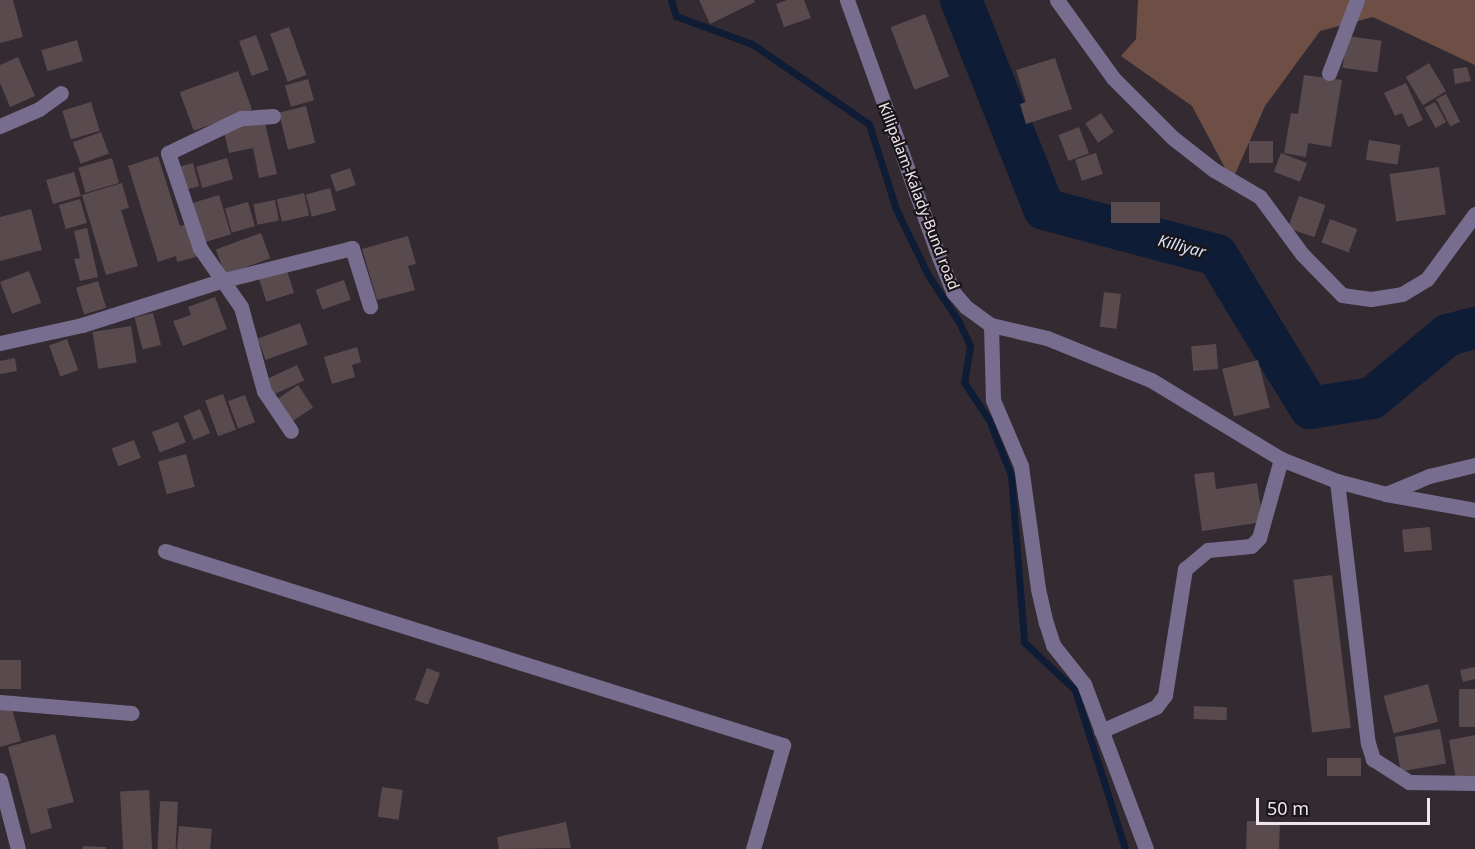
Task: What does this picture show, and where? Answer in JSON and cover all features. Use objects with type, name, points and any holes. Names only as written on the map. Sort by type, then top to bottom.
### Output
[{"type":"street","name":"Killipalam-Kalady-Bund road","points":[[847,0],[953,292],[991,325],[1047,338],[1151,380],[1281,459],[1337,481],[1386,494],[1475,510]]},
{"type":"street","points":[[1057,0],[1113,78],[1173,138],[1215,171],[1260,197],[1302,254],[1342,295],[1371,298],[1402,294],[1427,279],[1475,214]]},
{"type":"street","points":[[1329,73],[1357,0]]},
{"type":"street","points":[[0,126],[39,109],[61,93]]},
{"type":"street","points":[[273,116],[241,118],[168,153],[200,248],[241,307],[264,391],[291,431]]},
{"type":"street","points":[[0,343],[82,325],[224,280],[352,248],[370,306]]},
{"type":"street","points":[[991,325],[993,400],[1021,466],[1038,589],[1046,623],[1053,645],[1084,684],[1146,849]]},
{"type":"street","points":[[1101,731],[1156,707],[1165,695],[1185,569],[1208,550],[1251,546],[1259,538],[1281,459]]},
{"type":"street","points":[[1386,494],[1429,476],[1475,465]]},
{"type":"street","points":[[1337,481],[1368,743],[1373,759],[1409,782],[1475,783]]},
{"type":"street","points":[[165,551],[783,745],[753,849]]},
{"type":"street","points":[[0,702],[132,713]]},
{"type":"street","points":[[0,780],[18,849]]},
{"type":"shaded area","points":[[1138,0],[1475,0],[1475,65],[1373,17],[1320,31],[1265,106],[1232,181],[1192,106],[1121,56],[1136,39]]},
{"type":"building","points":[[0,0],[13,0],[23,37],[0,43]]},
{"type":"building","points":[[699,0],[754,0],[755,2],[710,24]]},
{"type":"building","points":[[787,0],[804,0],[811,18],[784,27],[776,4]]},
{"type":"building","points":[[925,14],[949,77],[914,90],[890,27]]},
{"type":"building","points":[[289,27],[306,75],[288,82],[270,34]]},
{"type":"building","points":[[256,35],[269,70],[252,76],[239,41]]},
{"type":"building","points":[[1347,36],[1382,41],[1377,73],[1343,68]]},
{"type":"building","points":[[77,40],[83,61],[47,71],[41,50]]},
{"type":"building","points":[[18,57],[35,96],[10,107],[0,83],[0,65]]},
{"type":"building","points":[[1055,58],[1072,109],[1026,124],[1020,104],[1026,102],[1016,70]]},
{"type":"building","points":[[1429,63],[1446,91],[1423,105],[1406,77]]},
{"type":"building","points":[[1467,67],[1471,81],[1455,84],[1453,69]]},
{"type":"building","points":[[238,71],[252,110],[194,131],[180,92]]},
{"type":"building","points":[[1304,75],[1342,80],[1331,147],[1308,143],[1306,157],[1284,153],[1291,113],[1298,114]]},
{"type":"building","points":[[308,79],[314,100],[291,107],[285,86]]},
{"type":"building","points":[[1406,83],[1423,120],[1408,127],[1402,113],[1395,116],[1384,93]]},
{"type":"building","points":[[1446,94],[1460,122],[1450,127],[1436,99]]},
{"type":"building","points":[[91,102],[100,131],[71,139],[62,111]]},
{"type":"building","points":[[1435,102],[1446,122],[1436,128],[1425,108]]},
{"type":"building","points":[[306,106],[315,143],[288,150],[279,113]]},
{"type":"building","points":[[1101,113],[1114,132],[1098,143],[1085,124]]},
{"type":"building","points":[[264,119],[277,174],[259,178],[253,148],[229,153],[223,128]]},
{"type":"building","points":[[1079,127],[1089,153],[1068,161],[1058,135]]},
{"type":"building","points":[[101,132],[109,154],[81,164],[73,142]]},
{"type":"building","points":[[1369,140],[1401,145],[1397,165],[1366,160]]},
{"type":"building","points":[[1249,141],[1273,141],[1273,163],[1249,163]]},
{"type":"building","points":[[1096,153],[1103,174],[1082,181],[1075,160]]},
{"type":"building","points":[[1281,153],[1307,163],[1300,182],[1274,172]]},
{"type":"building","points":[[158,156],[180,226],[189,224],[199,256],[177,262],[176,256],[158,262],[128,166]]},
{"type":"building","points":[[112,158],[119,183],[86,193],[78,168]]},
{"type":"building","points":[[227,158],[233,179],[202,188],[196,167]]},
{"type":"building","points":[[193,163],[199,186],[180,191],[174,168]]},
{"type":"building","points":[[1439,167],[1446,215],[1396,221],[1389,174]]},
{"type":"building","points":[[350,168],[356,185],[336,192],[330,175]]},
{"type":"building","points":[[74,172],[81,196],[53,204],[46,180]]},
{"type":"building","points":[[122,183],[129,208],[121,210],[138,266],[106,275],[82,195]]},
{"type":"building","points":[[330,188],[336,210],[312,217],[306,194]]},
{"type":"building","points":[[304,193],[309,215],[282,222],[277,199]]},
{"type":"building","points":[[219,195],[231,234],[201,243],[189,204]]},
{"type":"building","points":[[1299,196],[1325,205],[1314,237],[1288,228]]},
{"type":"building","points":[[80,199],[87,223],[66,229],[59,205]]},
{"type":"building","points":[[275,200],[279,221],[257,225],[253,204]]},
{"type":"building","points":[[248,202],[255,226],[232,233],[225,209]]},
{"type":"building","points":[[1111,202],[1160,202],[1160,223],[1111,223]]},
{"type":"building","points":[[31,209],[42,250],[0,261],[0,217]]},
{"type":"building","points":[[1330,219],[1357,229],[1349,252],[1321,242]]},
{"type":"building","points":[[87,228],[98,277],[80,281],[74,259],[80,258],[74,231]]},
{"type":"building","points":[[261,233],[270,258],[225,275],[216,249]]},
{"type":"building","points":[[408,236],[416,264],[408,266],[415,290],[377,300],[362,249]]},
{"type":"building","points":[[286,268],[294,293],[266,302],[258,277]]},
{"type":"building","points":[[29,271],[41,303],[12,314],[0,282]]},
{"type":"building","points":[[344,280],[351,300],[322,310],[316,290]]},
{"type":"building","points":[[98,281],[106,308],[84,315],[76,288]]},
{"type":"building","points":[[1104,292],[1121,294],[1117,329],[1100,327]]},
{"type":"building","points":[[215,297],[227,329],[183,346],[173,321],[191,315],[188,307]]},
{"type":"building","points":[[153,313],[161,345],[143,350],[135,318]]},
{"type":"building","points":[[300,323],[308,345],[266,360],[258,338]]},
{"type":"building","points":[[131,326],[137,363],[98,369],[92,332]]},
{"type":"building","points":[[67,339],[78,370],[60,377],[49,345]]},
{"type":"building","points":[[1216,344],[1218,369],[1193,371],[1191,346]]},
{"type":"building","points":[[357,347],[361,362],[352,365],[355,377],[332,384],[324,357]]},
{"type":"building","points":[[15,358],[17,371],[0,374],[0,361]]},
{"type":"building","points":[[1258,360],[1270,408],[1234,416],[1222,369]]},
{"type":"building","points":[[297,365],[304,380],[274,394],[267,379]]},
{"type":"building","points":[[298,385],[313,407],[292,421],[277,399]]},
{"type":"building","points":[[223,394],[236,430],[218,436],[205,400]]},
{"type":"building","points":[[245,395],[255,422],[238,428],[228,401]]},
{"type":"building","points":[[200,409],[210,433],[194,440],[183,416]]},
{"type":"building","points":[[178,422],[186,443],[160,453],[152,432]]},
{"type":"building","points":[[134,440],[141,458],[118,466],[112,449]]},
{"type":"building","points":[[186,454],[195,487],[167,494],[158,462]]},
{"type":"building","points":[[1214,472],[1216,489],[1257,483],[1263,522],[1202,531],[1194,474]]},
{"type":"building","points":[[1430,527],[1432,550],[1404,552],[1402,529]]},
{"type":"building","points":[[1332,575],[1351,728],[1312,733],[1293,580]]},
{"type":"building","points":[[0,660],[21,660],[21,689],[0,689]]},
{"type":"building","points":[[1475,667],[1475,679],[1463,682],[1460,670]]},
{"type":"building","points":[[427,668],[440,673],[428,705],[415,700]]},
{"type":"building","points":[[1428,684],[1438,722],[1394,734],[1384,696]]},
{"type":"building","points":[[1459,689],[1475,689],[1475,727],[1459,727]]},
{"type":"building","points":[[11,705],[21,741],[0,747],[0,708]]},
{"type":"building","points":[[1194,706],[1227,707],[1227,720],[1194,719]]},
{"type":"building","points":[[1440,729],[1446,763],[1401,771],[1395,737]]},
{"type":"building","points":[[55,734],[74,802],[47,809],[52,828],[31,834],[8,747]]},
{"type":"building","points":[[1475,735],[1475,776],[1456,779],[1449,740]]},
{"type":"building","points":[[1327,758],[1361,758],[1361,776],[1327,776]]},
{"type":"building","points":[[382,787],[403,790],[399,820],[378,817]]},
{"type":"building","points":[[149,790],[152,849],[123,849],[120,792]]},
{"type":"building","points":[[160,801],[178,802],[176,849],[157,849]]},
{"type":"building","points":[[1247,821],[1280,822],[1279,849],[1246,849]]},
{"type":"building","points":[[566,822],[571,848],[499,849],[497,837]]},
{"type":"building","points":[[179,826],[212,829],[210,849],[177,849]]},
{"type":"building","points":[[83,846],[106,847],[106,849],[82,849]]},
{"type":"waterway","points":[[671,0],[676,16],[752,44],[869,124],[896,209],[928,275],[959,322],[970,346],[964,382],[989,420],[1011,475],[1024,642],[1075,690],[1125,849]]},
{"type":"waterway","name":"Killiyar","points":[[961,0],[1044,209],[1217,255],[1310,408],[1372,398],[1448,335],[1475,328]]}]
